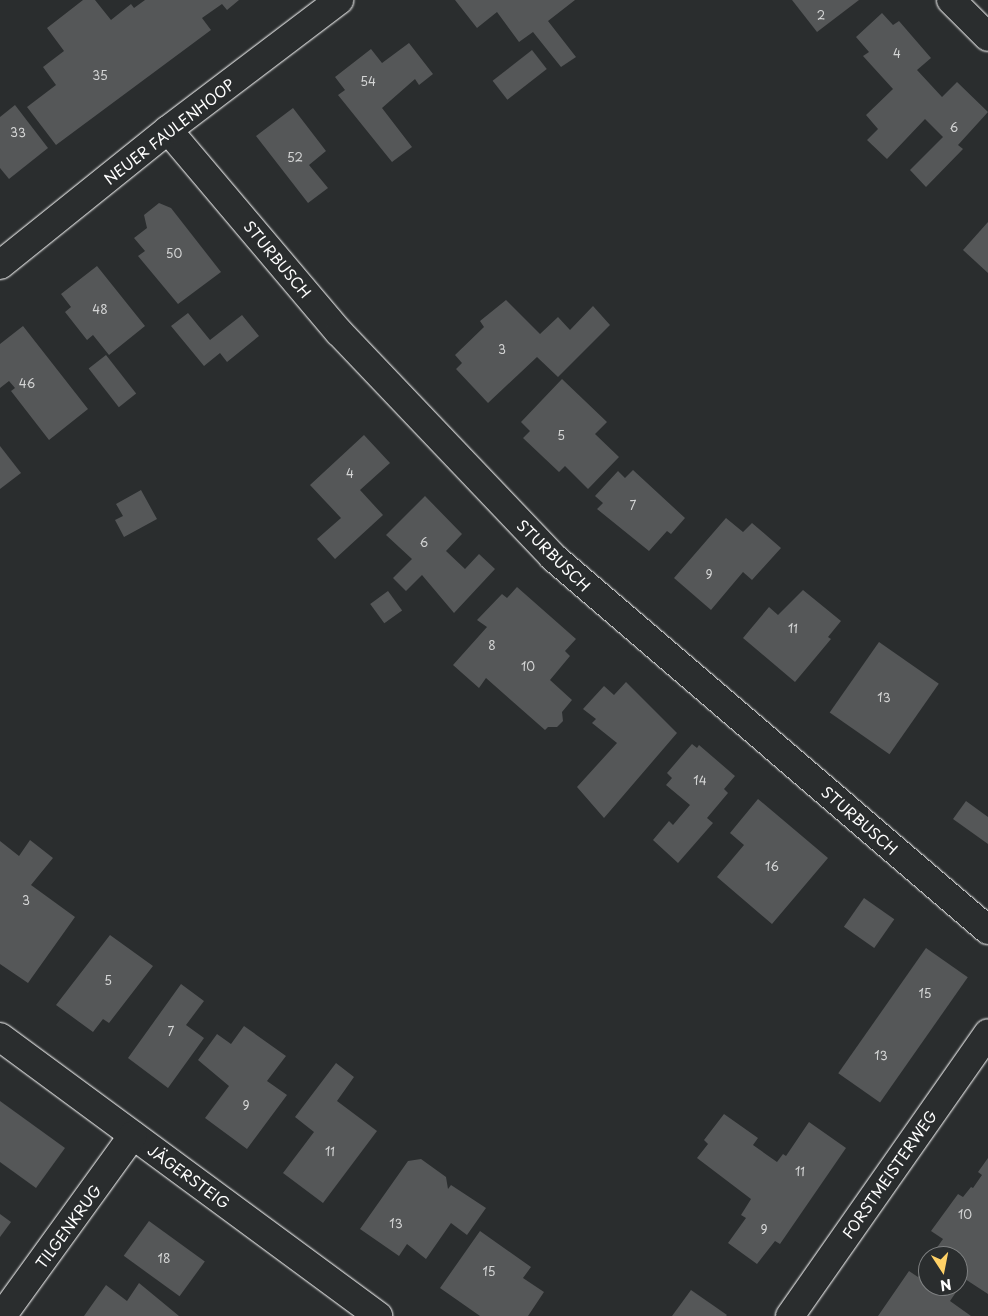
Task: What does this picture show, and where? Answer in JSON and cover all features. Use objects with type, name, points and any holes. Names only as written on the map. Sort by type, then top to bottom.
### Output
[{"type":"street","name":"NEUER FAULENHOOP","points":[[0,265],[168,130],[339,0]]},
{"type":"street","points":[[951,0],[988,36]]},
{"type":"street","name":"STURBUSCH","points":[[168,130],[339,332],[553,557],[988,930]]},
{"type":"street","name":"FORSTMEISTERWEG","points":[[790,1316],[988,1033]]},
{"type":"street","name":"JÄGERSTEIG","points":[[0,1037],[378,1316]]},
{"type":"street","name":"TILGENKRUG","points":[[2,1316],[133,1135]]},
{"type":"building","points":[[83,0],[95,0],[111,20],[131,4],[134,8],[145,0],[239,0],[227,10],[222,4],[202,18],[211,30],[56,145],[27,107],[56,85],[43,67],[64,51],[47,28]]},
{"type":"building","points":[[455,0],[575,0],[548,21],[576,57],[561,67],[533,32],[519,42],[497,12],[477,28]]},
{"type":"building","points":[[792,0],[859,0],[817,32]]},
{"type":"building","points":[[882,13],[893,25],[899,21],[931,58],[917,70],[942,97],[957,82],[988,112],[958,145],[963,149],[926,187],[910,170],[943,137],[925,119],[887,159],[867,140],[878,129],[866,115],[893,89],[863,56],[869,52],[856,37]]},
{"type":"building","points":[[409,43],[433,74],[419,85],[415,79],[382,108],[412,147],[392,162],[338,95],[345,90],[335,77],[371,49],[382,63]]},
{"type":"building","points":[[532,50],[547,69],[507,100],[493,81]]},
{"type":"building","points":[[15,105],[48,148],[9,179],[0,168],[0,117]]},
{"type":"building","points":[[293,108],[326,151],[309,165],[328,188],[308,203],[256,136]]},
{"type":"building","points":[[159,203],[171,208],[221,272],[178,304],[138,256],[145,251],[134,238],[147,228],[144,215]]},
{"type":"building","points":[[988,222],[988,273],[963,250]]},
{"type":"building","points":[[97,266],[145,326],[109,355],[93,335],[87,340],[65,312],[71,307],[61,294]]},
{"type":"building","points":[[506,300],[540,334],[558,317],[570,330],[593,306],[610,325],[558,377],[537,357],[488,403],[456,369],[462,363],[455,355],[484,327],[480,321]]},
{"type":"building","points":[[188,313],[210,340],[242,315],[259,336],[227,362],[220,353],[204,366],[171,326]]},
{"type":"building","points":[[23,326],[88,409],[49,440],[11,391],[15,388],[9,381],[0,388],[0,344]]},
{"type":"building","points":[[106,355],[136,394],[119,407],[89,369]]},
{"type":"building","points":[[562,379],[607,422],[595,434],[619,457],[588,489],[565,466],[559,472],[523,438],[530,431],[521,422]]},
{"type":"building","points":[[364,435],[390,463],[360,490],[383,515],[335,559],[317,539],[341,518],[310,485]]},
{"type":"building","points":[[0,446],[21,473],[0,489]]},
{"type":"building","points":[[633,470],[685,518],[671,534],[667,531],[649,551],[597,509],[603,503],[595,496],[618,471],[625,478]]},
{"type":"building","points":[[141,490],[157,519],[124,537],[115,520],[123,516],[116,504]]},
{"type":"building","points":[[425,496],[462,534],[446,551],[465,569],[479,554],[495,569],[454,613],[422,575],[406,591],[393,578],[412,559],[386,535]]},
{"type":"building","points":[[726,518],[743,532],[752,523],[781,548],[752,580],[743,572],[711,610],[674,578]]},
{"type":"building","points":[[517,587],[576,639],[565,651],[570,656],[550,680],[572,700],[562,712],[563,721],[557,727],[548,727],[545,730],[486,678],[479,688],[453,665],[487,627],[477,620],[502,594],[507,598]]},
{"type":"building","points":[[803,590],[841,621],[828,637],[831,639],[795,682],[743,638],[769,607],[778,615]]},
{"type":"building","points":[[388,591],[402,610],[384,623],[370,604]]},
{"type":"building","points":[[879,642],[939,684],[889,754],[830,712]]},
{"type":"building","points":[[626,682],[677,733],[604,818],[577,787],[617,743],[592,723],[596,719],[583,709],[604,686],[614,695]]},
{"type":"building","points":[[692,744],[697,748],[699,745],[735,776],[724,789],[728,793],[707,818],[713,823],[678,863],[653,840],[669,821],[673,825],[690,805],[666,785],[672,778],[667,773]]},
{"type":"building","points":[[758,799],[828,858],[772,924],[717,877],[744,845],[730,833]]},
{"type":"building","points":[[966,801],[988,817],[988,844],[953,819]]},
{"type":"building","points":[[30,840],[53,858],[31,885],[75,917],[28,983],[0,964],[0,841],[19,856]]},
{"type":"building","points":[[864,898],[894,919],[874,948],[844,927]]},
{"type":"building","points":[[110,935],[153,966],[109,1023],[103,1019],[93,1032],[56,1005]]},
{"type":"building","points":[[926,948],[968,977],[880,1103],[838,1073]]},
{"type":"building","points":[[181,984],[204,1001],[186,1025],[204,1038],[168,1088],[128,1058]]},
{"type":"building","points":[[244,1026],[286,1056],[267,1081],[287,1095],[247,1149],[205,1118],[229,1086],[198,1060],[217,1034],[231,1044]]},
{"type":"building","points":[[336,1063],[354,1077],[337,1101],[377,1131],[323,1203],[283,1173],[314,1132],[295,1117]]},
{"type":"building","points":[[0,1101],[65,1148],[36,1188],[0,1162]]},
{"type":"building","points":[[724,1114],[758,1138],[753,1145],[777,1162],[783,1154],[786,1156],[809,1122],[846,1148],[780,1244],[775,1241],[757,1264],[728,1243],[746,1218],[741,1215],[751,1199],[697,1158],[708,1144],[704,1140]]},
{"type":"building","points":[[988,1158],[988,1294],[968,1281],[968,1246],[938,1246],[943,1239],[931,1231],[958,1194],[963,1197],[971,1187],[973,1188],[982,1175],[978,1172]]},
{"type":"building","points":[[421,1159],[446,1177],[448,1189],[451,1185],[486,1208],[467,1235],[451,1223],[426,1259],[407,1244],[399,1256],[360,1229],[408,1161]]},
{"type":"building","points":[[0,1214],[11,1222],[0,1237]]},
{"type":"building","points":[[149,1221],[205,1262],[180,1296],[124,1256]]},
{"type":"building","points":[[480,1231],[531,1267],[523,1278],[544,1292],[528,1316],[480,1316],[440,1288]]},
{"type":"building","points":[[909,1271],[918,1277],[918,1296],[953,1296],[950,1301],[971,1316],[878,1316]]},
{"type":"building","points":[[139,1283],[179,1316],[84,1316],[106,1285],[127,1301]]},
{"type":"building","points":[[691,1290],[727,1315],[672,1316]]}]
